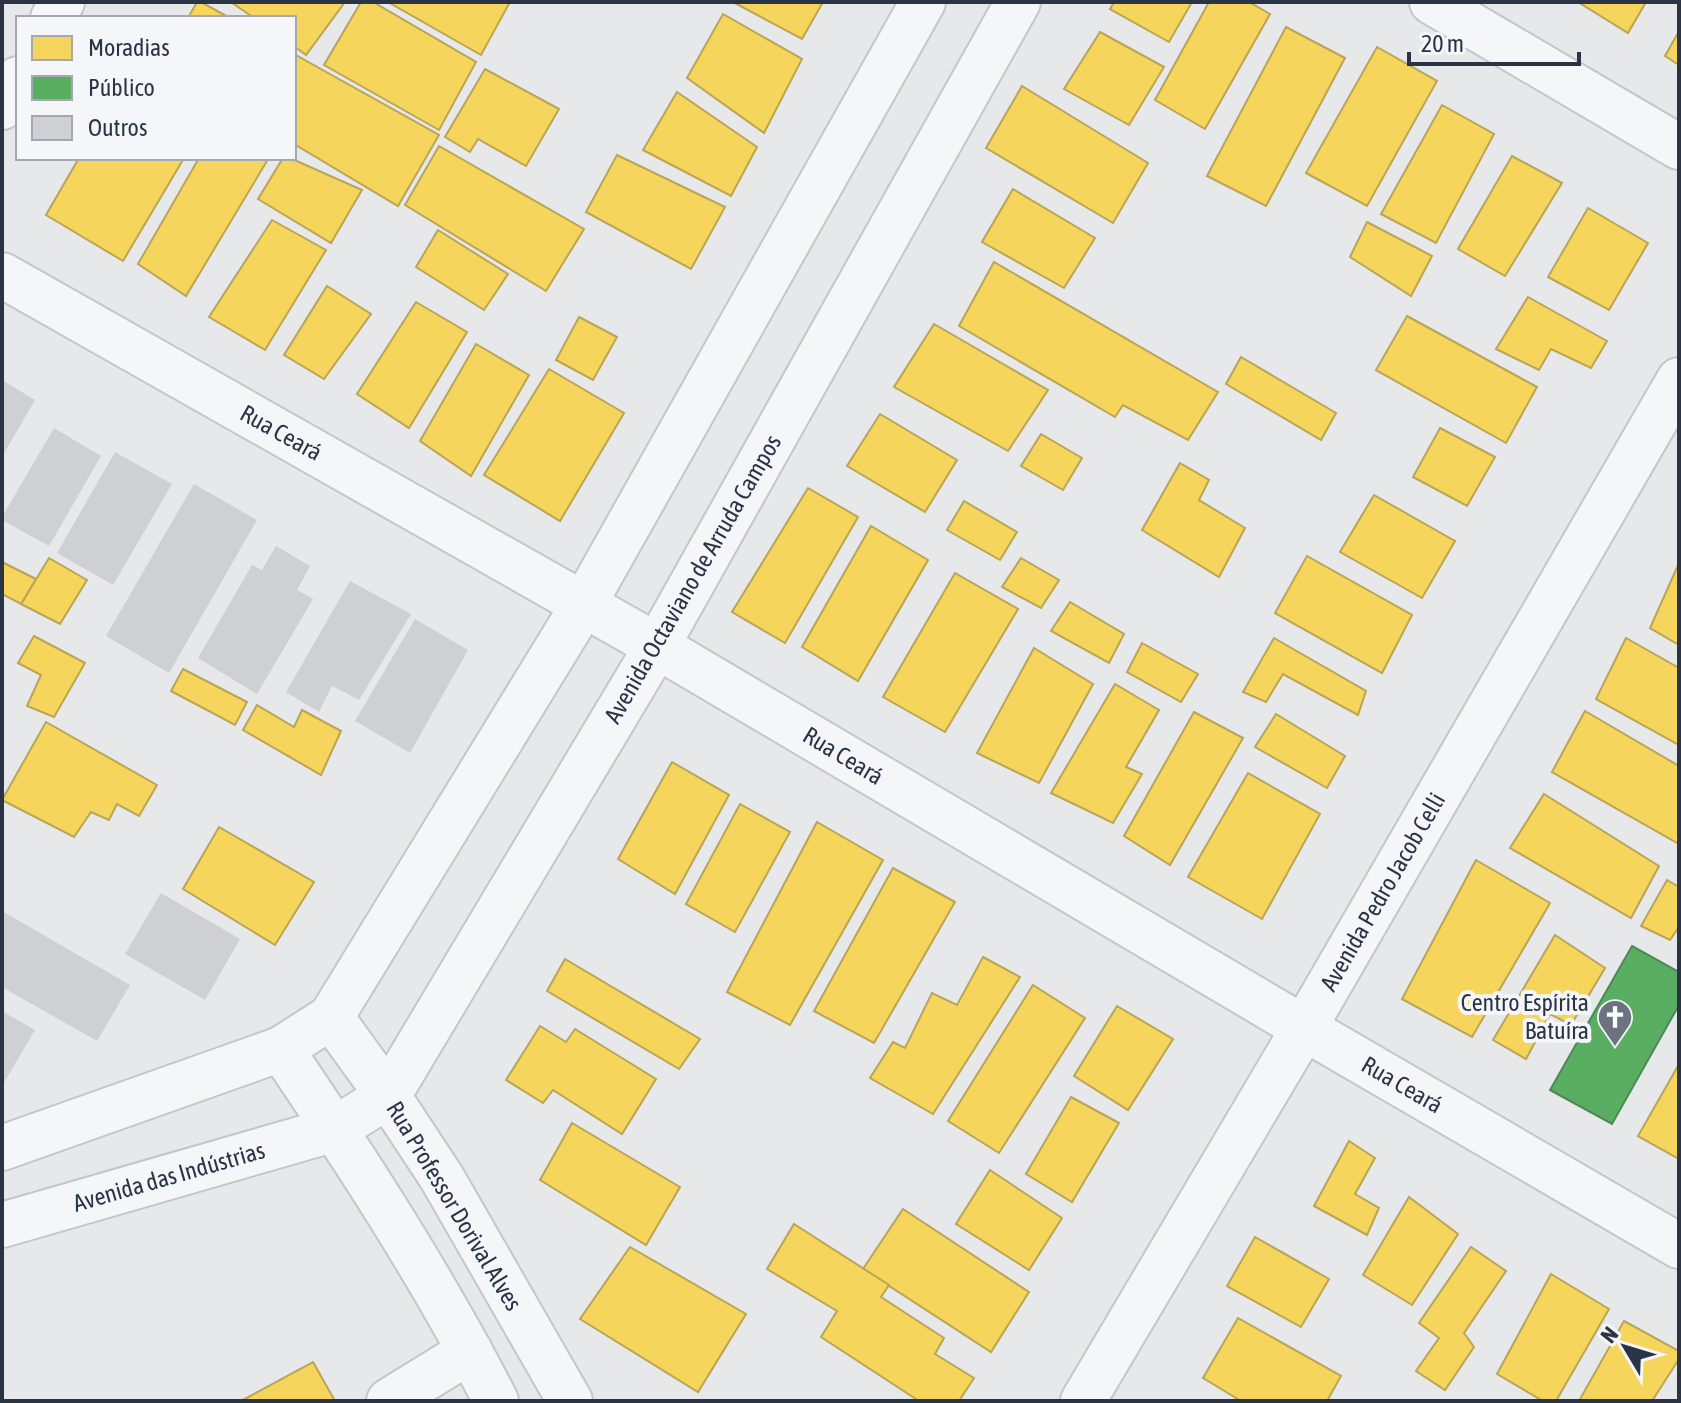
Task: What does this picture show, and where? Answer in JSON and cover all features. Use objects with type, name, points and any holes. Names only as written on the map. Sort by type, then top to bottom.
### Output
[{"type":"street","points":[[2,1148],[281,1049],[331,1017],[584,604],[923,2]]},
{"type":"street","name":"Avenida Octaviano de Arruda Campos","points":[[335,1129],[388,1096],[657,646],[1018,2]]},
{"type":"street","points":[[1432,2],[1679,147]]},
{"type":"street","points":[[2,107],[16,82]]},
{"type":"street","name":"Rua Ceará","points":[[2,275],[657,646],[1679,1246]]},
{"type":"street","name":"Avenida Pedro Jacob Celli","points":[[1083,1401],[1304,1028],[1679,380]]},
{"type":"street","name":"Rua Professor Dorival Alves","points":[[331,1017],[442,1178],[570,1401]]},
{"type":"street","points":[[281,1049],[385,1206],[496,1401]]},
{"type":"street","name":"Avenida das Indústrias","points":[[2,1225],[335,1129]]},
{"type":"street","points":[[389,1401],[470,1351]]},
{"type":"building: Moradias","points":[[197,2],[201,2],[226,16],[189,16]]},
{"type":"building: Moradias","points":[[231,2],[345,2],[306,55],[296,48],[296,16],[251,16]]},
{"type":"building: Moradias","points":[[361,2],[373,2],[476,62],[439,130],[324,65]]},
{"type":"building: Moradias","points":[[388,2],[510,2],[481,55]]},
{"type":"building: Moradias","points":[[733,2],[823,2],[802,39]]},
{"type":"building: Moradias","points":[[1114,2],[1192,2],[1169,42],[1110,9]]},
{"type":"building: Moradias","points":[[1209,2],[1249,2],[1270,14],[1205,129],[1155,100]]},
{"type":"building: Moradias","points":[[1578,2],[1646,2],[1628,33]]},
{"type":"building: Moradias","points":[[723,14],[802,59],[764,133],[687,78]]},
{"type":"building: Moradias","points":[[1286,27],[1345,58],[1266,206],[1207,176]]},
{"type":"building: Moradias","points":[[1679,31],[1679,65],[1665,56]]},
{"type":"building: Moradias","points":[[1100,32],[1164,67],[1129,125],[1064,89]]},
{"type":"building: Moradias","points":[[1377,47],[1437,81],[1367,206],[1306,173]]},
{"type":"building: Moradias","points":[[296,55],[439,135],[398,206],[296,145]]},
{"type":"building: Moradias","points":[[485,69],[559,109],[526,166],[478,139],[470,152],[445,137]]},
{"type":"building: Moradias","points":[[1022,86],[1148,163],[1113,223],[986,148]]},
{"type":"building: Moradias","points":[[677,92],[757,147],[731,196],[643,150]]},
{"type":"building: Moradias","points":[[1442,105],[1494,134],[1436,243],[1381,214]]},
{"type":"building: Moradias","points":[[439,146],[584,229],[546,291],[405,205]]},
{"type":"building: Moradias","points":[[617,155],[725,207],[691,269],[586,212]]},
{"type":"building: Moradias","points":[[1512,156],[1562,183],[1505,276],[1458,249]]},
{"type":"building: Moradias","points":[[78,160],[183,160],[123,261],[46,215]]},
{"type":"building: Moradias","points":[[198,160],[267,161],[186,296],[138,264]]},
{"type":"building: Moradias","points":[[282,160],[294,160],[362,190],[331,243],[258,199]]},
{"type":"building: Moradias","points":[[1013,189],[1095,238],[1064,288],[982,242]]},
{"type":"building: Moradias","points":[[1588,208],[1648,243],[1609,310],[1548,277]]},
{"type":"building: Moradias","points":[[272,220],[326,250],[265,350],[209,317]]},
{"type":"building: Moradias","points":[[1367,222],[1432,256],[1411,296],[1350,257]]},
{"type":"building: Moradias","points":[[438,230],[508,274],[484,310],[416,267]]},
{"type":"building: Moradias","points":[[994,262],[1218,392],[1188,440],[1123,405],[1115,417],[959,326]]},
{"type":"building: Moradias","points":[[327,286],[371,314],[324,379],[284,355]]},
{"type":"building: Moradias","points":[[1528,297],[1607,341],[1591,368],[1551,349],[1539,370],[1496,349]]},
{"type":"building: Moradias","points":[[416,302],[467,332],[409,428],[357,394]]},
{"type":"building: Moradias","points":[[1407,316],[1537,387],[1506,443],[1376,370]]},
{"type":"building: Moradias","points":[[579,317],[617,337],[593,380],[556,360]]},
{"type":"building: Moradias","points":[[934,324],[1048,390],[1008,451],[894,387]]},
{"type":"building: Moradias","points":[[476,344],[529,375],[471,476],[420,441]]},
{"type":"building: Moradias","points":[[1241,357],[1336,413],[1321,440],[1226,384]]},
{"type":"building: Moradias","points":[[549,369],[624,413],[560,521],[484,475]]},
{"type":"building: Moradias","points":[[880,414],[957,460],[925,512],[847,466]]},
{"type":"building: Moradias","points":[[1440,428],[1495,457],[1467,506],[1413,477]]},
{"type":"building: Moradias","points":[[1041,434],[1082,458],[1063,490],[1021,466]]},
{"type":"building: Moradias","points":[[1180,463],[1209,480],[1199,500],[1245,528],[1219,577],[1142,530]]},
{"type":"building: Moradias","points":[[808,488],[858,517],[785,643],[732,612]]},
{"type":"building: Moradias","points":[[1374,495],[1455,541],[1422,598],[1340,552]]},
{"type":"building: Moradias","points":[[964,501],[1017,532],[1000,560],[947,530]]},
{"type":"building: Moradias","points":[[871,526],[928,560],[858,681],[802,647]]},
{"type":"building: Moradias","points":[[1307,556],[1412,615],[1382,673],[1275,613]]},
{"type":"building: Moradias","points":[[49,558],[87,580],[60,624],[21,604]]},
{"type":"building: Moradias","points":[[1021,558],[1059,580],[1041,608],[1002,587]]},
{"type":"building: Moradias","points":[[2,562],[36,579],[21,604],[2,594]]},
{"type":"building: Moradias","points":[[1679,563],[1679,645],[1650,628]]},
{"type":"building: Moradias","points":[[955,573],[1018,609],[945,732],[883,697]]},
{"type":"building: Moradias","points":[[1070,602],[1124,634],[1109,663],[1051,631]]},
{"type":"building: Moradias","points":[[34,636],[85,663],[54,717],[27,706],[41,675],[18,663]]},
{"type":"building: Moradias","points":[[1274,638],[1366,691],[1358,715],[1283,674],[1266,702],[1243,692]]},
{"type":"building: Moradias","points":[[1626,638],[1679,668],[1679,745],[1596,699]]},
{"type":"building: Moradias","points":[[1142,643],[1198,674],[1181,702],[1127,672]]},
{"type":"building: Moradias","points":[[1034,648],[1093,684],[1039,783],[977,753]]},
{"type":"building: Moradias","points":[[183,669],[247,702],[235,725],[171,691]]},
{"type":"building: Moradias","points":[[1115,684],[1159,710],[1126,767],[1142,774],[1113,823],[1051,793]]},
{"type":"building: Moradias","points":[[257,705],[294,727],[302,710],[341,731],[321,775],[243,730]]},
{"type":"building: Moradias","points":[[1585,711],[1679,766],[1679,844],[1552,772]]},
{"type":"building: Moradias","points":[[1194,712],[1243,738],[1170,865],[1124,836]]},
{"type":"building: Moradias","points":[[1276,714],[1345,756],[1327,788],[1255,747]]},
{"type":"building: Moradias","points":[[46,722],[157,785],[139,816],[117,804],[109,820],[91,812],[74,837],[2,800]]},
{"type":"building: Moradias","points":[[672,762],[729,795],[675,894],[618,859]]},
{"type":"building: Moradias","points":[[1248,773],[1320,814],[1262,919],[1188,877]]},
{"type":"building: Moradias","points":[[1544,794],[1659,866],[1631,918],[1510,848]]},
{"type":"building: Moradias","points":[[740,804],[790,832],[735,932],[686,904]]},
{"type":"building: Moradias","points":[[817,822],[883,860],[790,1025],[727,992]]},
{"type":"building: Moradias","points":[[219,827],[314,882],[275,945],[183,889]]},
{"type":"building: Moradias","points":[[1476,860],[1550,903],[1472,1037],[1402,999]]},
{"type":"building: Moradias","points":[[893,868],[955,902],[874,1043],[814,1011]]},
{"type":"building: Moradias","points":[[1667,880],[1679,887],[1679,927],[1670,940],[1641,926]]},
{"type":"building: Moradias","points":[[1555,935],[1605,968],[1571,1025],[1550,1014],[1526,1059],[1493,1040]]},
{"type":"building: Moradias","points":[[983,957],[1020,977],[933,1114],[870,1078],[893,1042],[905,1048],[932,993],[957,1005]]},
{"type":"building: Moradias","points":[[565,959],[700,1039],[679,1069],[547,991]]},
{"type":"building: Moradias","points":[[1033,985],[1085,1018],[999,1153],[948,1121]]},
{"type":"building: Moradias","points":[[1117,1006],[1173,1039],[1128,1110],[1074,1076]]},
{"type":"building: Moradias","points":[[540,1026],[566,1042],[575,1029],[656,1079],[622,1134],[553,1090],[543,1103],[506,1080]]},
{"type":"building: Moradias","points":[[1679,1064],[1679,1159],[1638,1136]]},
{"type":"building: Moradias","points":[[1071,1097],[1119,1123],[1072,1202],[1026,1174]]},
{"type":"building: Moradias","points":[[572,1123],[680,1187],[646,1245],[540,1180]]},
{"type":"building: Moradias","points":[[1349,1141],[1375,1158],[1355,1194],[1379,1208],[1367,1235],[1314,1206]]},
{"type":"building: Moradias","points":[[990,1170],[1062,1218],[1029,1270],[956,1224]]},
{"type":"building: Moradias","points":[[1409,1197],[1458,1234],[1412,1305],[1363,1275]]},
{"type":"building: Moradias","points":[[903,1209],[1029,1292],[991,1352],[863,1269]]},
{"type":"building: Moradias","points":[[794,1224],[889,1285],[881,1297],[944,1338],[935,1354],[974,1378],[959,1401],[919,1401],[821,1337],[837,1311],[767,1269]]},
{"type":"building: Moradias","points":[[1255,1237],[1329,1279],[1301,1327],[1227,1286]]},
{"type":"building: Moradias","points":[[630,1247],[746,1314],[698,1392],[580,1319]]},
{"type":"building: Moradias","points":[[1471,1247],[1506,1271],[1464,1333],[1474,1347],[1445,1390],[1416,1371],[1439,1338],[1419,1323]]},
{"type":"building: Moradias","points":[[1551,1274],[1609,1309],[1556,1401],[1543,1401],[1497,1374]]},
{"type":"building: Moradias","points":[[1238,1318],[1341,1376],[1327,1401],[1241,1401],[1203,1378]]},
{"type":"building: Moradias","points":[[1624,1321],[1679,1351],[1679,1359],[1652,1401],[1579,1401]]},
{"type":"building: Moradias","points":[[313,1362],[335,1401],[241,1401]]},
{"type":"building: Público","name":"Centro Espírita Batuíra","points":[[1632,946],[1679,972],[1679,1005],[1612,1124],[1550,1090]]},
{"type":"building: Outros","points":[[2,380],[35,400],[2,457]]},
{"type":"building: Outros","points":[[54,428],[101,456],[49,546],[2,520],[2,517]]},
{"type":"building: Outros","points":[[115,452],[172,484],[113,585],[57,553]]},
{"type":"building: Outros","points":[[194,484],[257,520],[169,673],[106,636]]},
{"type":"building: Outros","points":[[276,546],[310,566],[297,590],[313,599],[257,694],[198,658],[252,565],[262,570]]},
{"type":"building: Outros","points":[[350,581],[411,614],[359,700],[332,686],[319,712],[286,692]]},
{"type":"building: Outros","points":[[415,619],[468,650],[410,753],[355,721]]},
{"type":"building: Outros","points":[[161,893],[240,939],[205,1000],[125,954]]},
{"type":"building: Outros","points":[[2,911],[130,985],[97,1041],[2,987]]},
{"type":"building: Outros","points":[[2,1011],[35,1030],[2,1086]]},
{"type":"place","name":"Centro Espírita Batuíra","points":[[1615,1048]]}]
